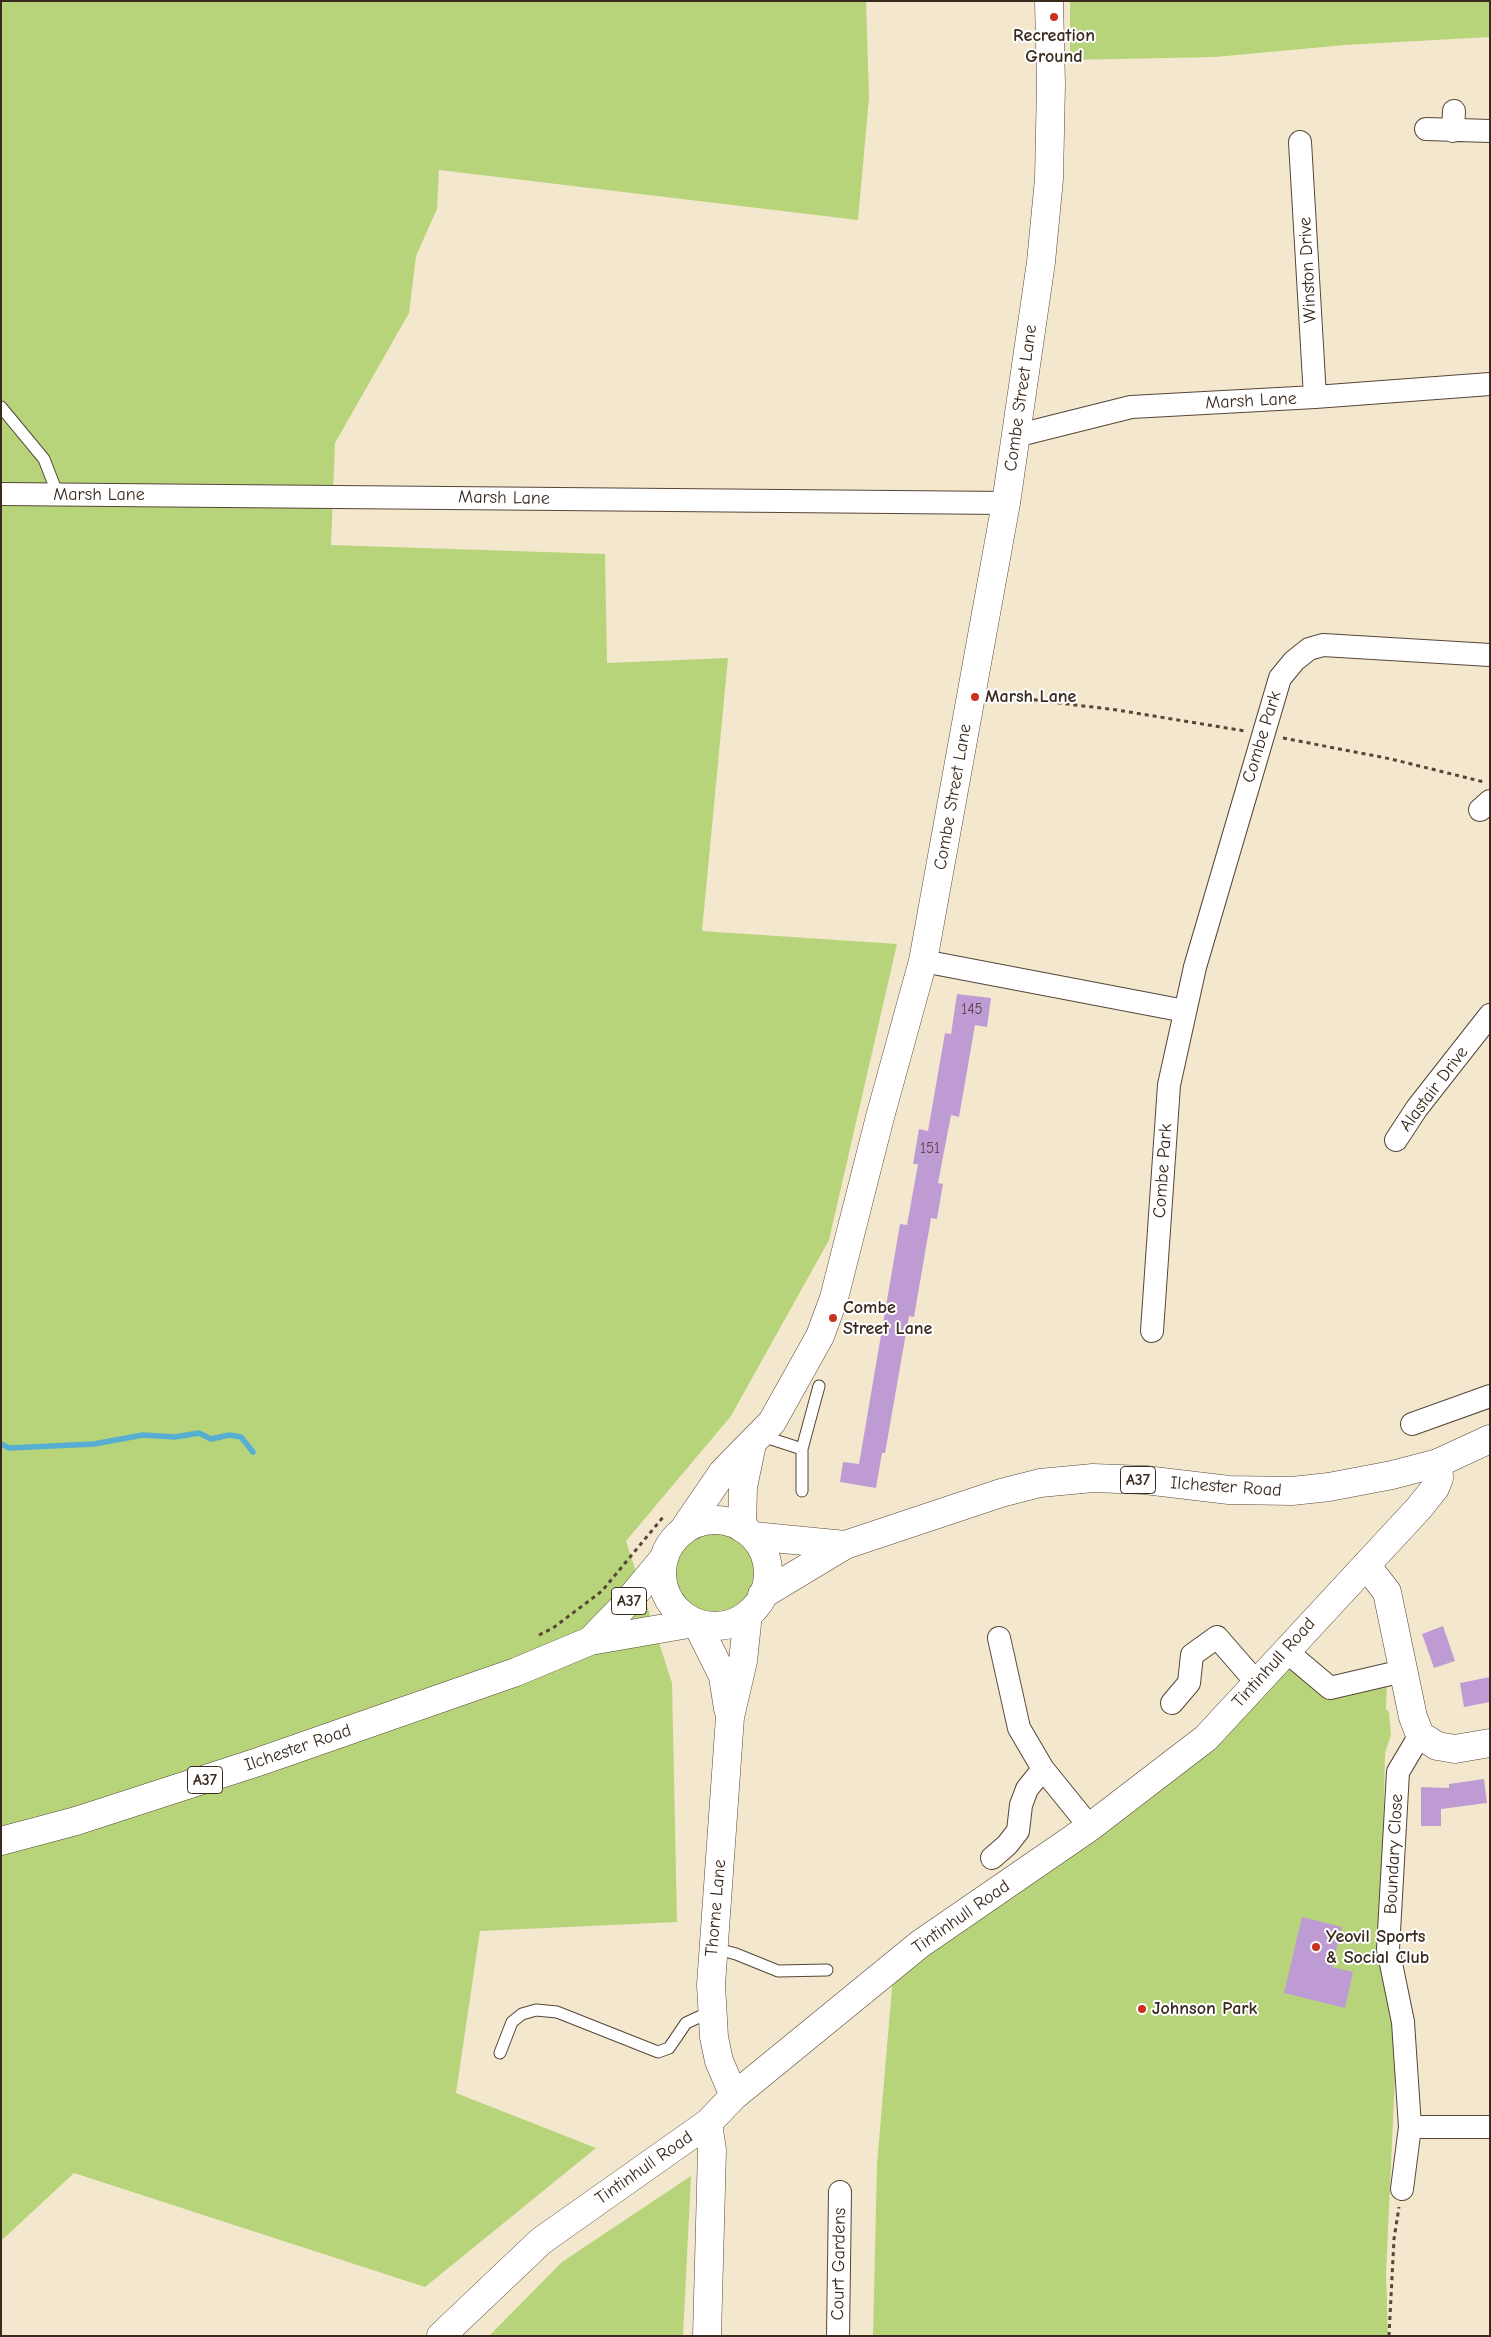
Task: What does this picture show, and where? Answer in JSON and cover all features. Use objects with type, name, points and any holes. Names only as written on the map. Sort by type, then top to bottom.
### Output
[{"type":"main road","name":"Combe Street Lane","points":[[677,1519],[737,1455],[772,1422],[803,1370],[820,1336],[834,1298],[923,960],[1006,503],[1041,262],[1049,179],[1051,84],[1049,1]]},
{"type":"main road","points":[[755,1439],[743,1487],[748,1532],[763,1549],[768,1568],[755,1604]]},
{"type":"main road","name":"Ilchester Road","points":[[755,1604],[844,1545],[1001,1493],[1040,1483],[1075,1478],[1145,1480],[1237,1491],[1292,1491],[1364,1481],[1438,1463],[1490,1439]]},
{"type":"main road","name":"Tintinhull Road","points":[[441,2336],[541,2241],[708,2123],[734,2096],[920,1944],[1090,1828],[1206,1738],[1419,1508],[1435,1488],[1439,1478],[1438,1463]]},
{"type":"main road","name":"A37","points":[[748,1532],[727,1522],[709,1518],[699,1520],[677,1519],[672,1542],[664,1558],[663,1576],[666,1594],[680,1614],[696,1623],[713,1626],[728,1624],[755,1604]]},
{"type":"main road","name":"Ilchester Road","points":[[748,1532],[844,1545]]},
{"type":"main road","name":"Ilchester Road","points":[[590,1641],[626,1604],[664,1558]]},
{"type":"main road","points":[[1366,1565],[1387,1592],[1413,1717],[1420,1735],[1437,1746],[1455,1749],[1490,1744]]},
{"type":"main road","name":"Thorne Lane","points":[[734,2096],[719,2061],[714,2037],[712,1948],[726,1792],[730,1718],[755,1604]]},
{"type":"main road","name":"Ilchester Road","points":[[1,1841],[76,1821],[258,1762],[516,1672],[590,1641],[696,1623]]},
{"type":"main road","name":"Thorne Lane","points":[[696,1623],[723,1676],[730,1718]]},
{"type":"main road","points":[[707,2336],[712,2150],[708,2123]]},
{"type":"street","points":[[1426,129],[1453,121],[1490,131]]},
{"type":"street","name":"Winston Drive","points":[[1300,142],[1315,397]]},
{"type":"street","name":"Marsh Lane","points":[[1015,431],[1027,433],[1130,407],[1315,397],[1490,384]]},
{"type":"street","name":"Marsh Lane","points":[[1,494],[1006,503]]},
{"type":"street","name":"Combe Park","points":[[1152,1331],[1169,1085],[1195,967],[1280,678],[1294,661],[1309,649],[1323,645],[1490,655]]},
{"type":"street","points":[[923,960],[1185,1012]]},
{"type":"street","name":"Alastair Drive","points":[[1396,1140],[1417,1108],[1490,1015]]},
{"type":"street","points":[[1412,1424],[1490,1396]]},
{"type":"street","points":[[1172,1703],[1189,1683],[1192,1655],[1217,1637],[1257,1683]]},
{"type":"street","points":[[999,1638],[1019,1728],[1043,1769],[1090,1828]]},
{"type":"street","points":[[1286,1651],[1330,1688],[1403,1671]]},
{"type":"street","name":"Boundary Close","points":[[1402,2189],[1410,2127],[1403,2022],[1388,1949],[1398,1772],[1420,1735]]},
{"type":"street","points":[[992,1858],[1007,1845],[1018,1831],[1021,1805],[1027,1789],[1043,1769]]},
{"type":"street","points":[[1410,2127],[1490,2127]]},
{"type":"street","name":"Court Gardens","points":[[838,2336],[840,2192]]},
{"type":"lane","points":[[1,407],[44,459],[58,495]]},
{"type":"lane","points":[[802,1491],[802,1449],[819,1386]]},
{"type":"lane","points":[[755,1439],[802,1449]]},
{"type":"lane","points":[[712,1948],[736,1954],[778,1971],[827,1970]]},
{"type":"lane","points":[[500,2053],[512,2022],[522,2014],[536,2010],[557,2012],[658,2052],[669,2048],[686,2023],[712,2010]]},
{"type":"path","points":[[972,692],[1117,710],[1263,734],[1391,758],[1490,783]]},
{"type":"path","points":[[537,1636],[553,1628],[602,1591],[677,1519]]},
{"type":"path","points":[[1390,2336],[1394,2239],[1402,2189]]},
{"type":"green space","points":[[1,1],[866,1],[869,98],[858,220],[439,170],[437,209],[416,256],[409,313],[335,443],[331,545],[605,554],[607,663],[728,658],[702,931],[897,944],[829,1240],[731,1416],[626,1541],[672,1683],[677,1922],[480,1931],[456,2093],[596,2148],[425,2287],[74,2173],[1,2241]]},
{"type":"green space","points":[[1070,1],[1490,1],[1490,37],[1345,45],[1215,57],[1070,60]]},
{"type":"green space","points":[[706,1530],[722,1530],[737,1537],[748,1548],[755,1563],[752,1587],[743,1600],[722,1612],[706,1612],[691,1605],[680,1594],[673,1579],[673,1563],[680,1548],[691,1537]]},
{"type":"green space","name":"Johnson Park","points":[[1286,1651],[1330,1688],[1387,1675],[1386,1709],[1389,1712],[1391,1735],[1385,1753],[1382,1898],[1397,2032],[1386,2274],[1388,2336],[873,2336],[877,2164],[894,1964],[1090,1827]]},
{"type":"green space","points":[[691,2176],[683,2336],[489,2336],[562,2262]]},
{"type":"building","points":[[957,994],[991,998],[987,1027],[975,1025],[959,1117],[951,1115],[938,1183],[943,1184],[937,1219],[931,1218],[914,1317],[909,1316],[885,1453],[882,1453],[876,1488],[840,1482],[843,1462],[859,1464],[900,1224],[907,1225],[918,1164],[913,1164],[919,1129],[928,1131],[945,1033],[951,1034]]},
{"type":"building","points":[[1443,1626],[1455,1661],[1434,1668],[1422,1634]]},
{"type":"building","points":[[1490,1677],[1490,1702],[1464,1707],[1460,1683]]},
{"type":"building","points":[[1484,1779],[1487,1803],[1441,1809],[1441,1826],[1421,1826],[1421,1787],[1449,1788],[1449,1784]]},
{"type":"building","name":"Yeovil Sports & Social Club","points":[[1302,1917],[1342,1927],[1332,1967],[1353,1972],[1345,2008],[1284,1993]]},
{"type":"waterway","points":[[1,1444],[9,1448],[94,1444],[143,1435],[175,1437],[199,1433],[211,1439],[229,1435],[241,1437],[253,1452]]},
{"type":"place","name":"Recreation Ground","points":[[1054,17]]},
{"type":"place","name":"Marsh Lane","points":[[975,697]]},
{"type":"place","name":"Combe Street Lane","points":[[833,1318]]},
{"type":"place","name":"Yeovil Sports & Social Club","points":[[1316,1947]]},
{"type":"place","name":"Johnson Park","points":[[1142,2009]]}]
